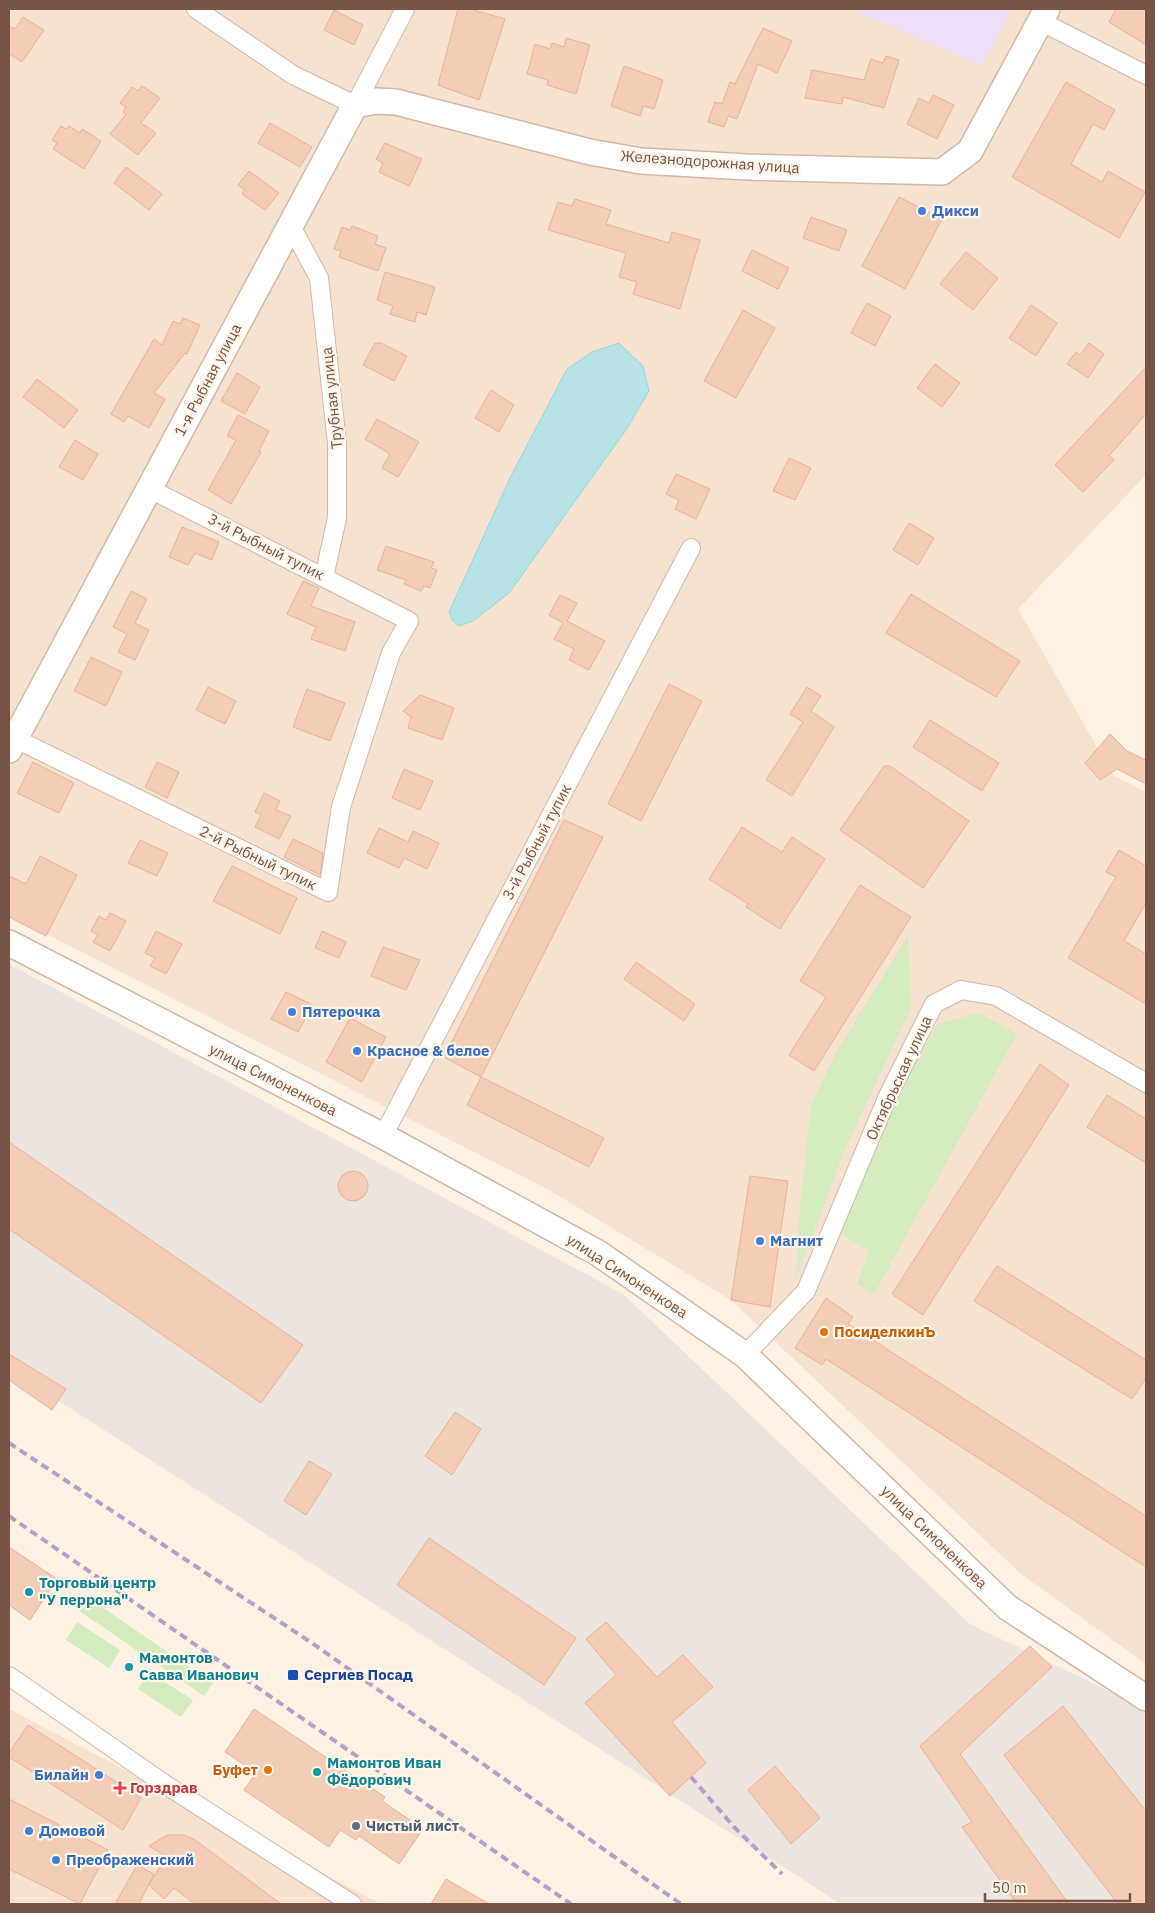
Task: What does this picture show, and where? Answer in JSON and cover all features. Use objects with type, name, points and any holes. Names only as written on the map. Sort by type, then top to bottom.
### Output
[{"type":"street","points":[[196,9],[294,75],[355,105]]},
{"type":"street","name":"1-я Рыбная улица","points":[[12,744],[291,226],[405,9]]},
{"type":"street","points":[[1044,15],[1146,75]]},
{"type":"street","name":"Железнодорожная улица","points":[[355,105],[376,101],[396,102],[590,152],[641,161],[747,167],[942,172],[970,151],[1044,15]]},
{"type":"street","name":"Трубная улица","points":[[291,226],[319,278],[337,443],[337,518],[324,577]]},
{"type":"street","name":"3-й Рыбный тупик","points":[[150,488],[409,621]]},
{"type":"street","name":"3-й Рыбный тупик","points":[[383,1136],[691,548]]},
{"type":"street","name":"2-й Рыбный тупик","points":[[12,744],[328,892],[341,807],[391,653],[409,621]]},
{"type":"street","name":"улица Симоненкова","points":[[9,943],[383,1136],[598,1253],[745,1355],[1007,1607],[1146,1698]]},
{"type":"street","name":"Октябрьская улица","points":[[745,1355],[806,1291],[888,1096],[934,1004],[961,990],[996,996],[1146,1083]]},
{"type":"street","points":[[9,1676],[163,1783],[352,1904]]},
{"type":"shaded area","points":[[9,9],[1146,9],[1146,475],[1018,609],[1113,775],[1146,792],[1146,1664],[1021,1574],[731,1300],[549,1190],[9,915]]},
{"type":"shaded area","points":[[852,9],[1012,9],[982,66]]},
{"type":"shaded area","points":[[9,964],[623,1294],[970,1624],[1146,1709],[1146,1904],[841,1904],[9,1369]]},
{"type":"shaded area","points":[[9,1709],[381,1904],[9,1904]]},
{"type":"green space","points":[[908,936],[911,1008],[845,1149],[796,1279],[799,1217],[811,1105],[837,1051]]},
{"type":"green space","points":[[979,1013],[1017,1034],[874,1294],[857,1284],[869,1251],[840,1233],[899,1094],[937,1024]]},
{"type":"green space","points":[[87,1597],[213,1683],[204,1696],[78,1610]]},
{"type":"green space","points":[[77,1622],[120,1650],[109,1668],[66,1640]]},
{"type":"green space","points":[[149,1672],[193,1700],[181,1717],[138,1689]]},
{"type":"water","points":[[619,343],[643,366],[649,391],[626,430],[509,593],[473,621],[459,626],[452,620],[449,612],[512,474],[567,369],[592,352]]},
{"type":"building","points":[[458,9],[470,9],[505,19],[479,100],[438,85]]},
{"type":"building","points":[[1116,9],[1146,9],[1146,45],[1109,22]]},
{"type":"building","points":[[334,10],[363,25],[354,45],[324,30]]},
{"type":"building","points":[[23,17],[44,30],[22,62],[9,54],[9,26],[15,29]]},
{"type":"building","points":[[763,28],[792,41],[777,73],[758,64],[737,119],[728,116],[724,127],[708,122],[715,102],[722,104],[730,82],[735,84]]},
{"type":"building","points":[[566,38],[590,45],[576,94],[547,85],[548,80],[527,74],[535,44],[550,49],[552,43],[564,47]]},
{"type":"building","points":[[886,56],[899,60],[884,108],[843,97],[842,104],[805,98],[812,70],[864,80],[871,59],[883,63]]},
{"type":"building","points":[[624,66],[663,80],[654,109],[643,106],[640,116],[611,106]]},
{"type":"building","points":[[1066,82],[1115,110],[1104,130],[1093,124],[1071,164],[1102,182],[1108,171],[1145,192],[1119,238],[1012,177]]},
{"type":"building","points":[[142,86],[160,98],[141,123],[156,133],[138,155],[110,134],[126,114],[123,112],[126,107],[120,103],[132,87],[138,91]]},
{"type":"building","points":[[933,95],[954,105],[937,139],[907,124],[919,98],[929,103]]},
{"type":"building","points":[[270,123],[312,147],[300,167],[258,143]]},
{"type":"building","points":[[61,126],[66,129],[69,126],[80,133],[82,129],[101,141],[84,169],[53,149],[57,143],[52,140]]},
{"type":"building","points":[[385,143],[422,159],[409,186],[379,172],[383,163],[376,159]]},
{"type":"building","points":[[126,167],[162,194],[149,210],[114,183]]},
{"type":"building","points":[[249,171],[279,193],[265,210],[242,194],[245,190],[238,185]]},
{"type":"building","points":[[899,197],[942,219],[905,289],[862,266]]},
{"type":"building","points":[[575,199],[611,210],[606,224],[669,243],[672,232],[700,240],[680,309],[633,294],[637,282],[619,277],[626,253],[548,230],[558,202],[572,206]]},
{"type":"building","points":[[811,217],[847,230],[839,251],[803,238]]},
{"type":"building","points":[[352,226],[378,236],[375,244],[386,248],[378,271],[339,257],[341,251],[334,249],[342,227],[350,230]]},
{"type":"building","points":[[752,250],[789,268],[778,289],[742,271]]},
{"type":"building","points":[[966,252],[998,278],[973,310],[940,284]]},
{"type":"building","points":[[385,272],[435,287],[426,315],[417,312],[415,322],[390,314],[393,306],[377,300]]},
{"type":"building","points":[[867,303],[891,316],[875,346],[851,333]]},
{"type":"building","points":[[1031,305],[1057,323],[1036,356],[1009,338]]},
{"type":"building","points":[[743,310],[775,328],[736,398],[704,381]]},
{"type":"building","points":[[183,318],[200,325],[187,354],[185,353],[154,393],[165,399],[149,428],[128,416],[124,422],[111,414],[154,339],[162,345],[173,321],[180,324]]},
{"type":"building","points":[[375,343],[381,343],[407,356],[394,381],[363,365]]},
{"type":"building","points":[[1089,343],[1104,354],[1088,378],[1067,364],[1076,352],[1080,355]]},
{"type":"building","points":[[935,364],[960,383],[942,407],[917,388]]},
{"type":"building","points":[[1146,367],[1146,414],[1109,456],[1114,460],[1083,492],[1055,465]]},
{"type":"building","points":[[237,373],[260,387],[245,414],[221,401]]},
{"type":"building","points":[[37,379],[78,410],[64,428],[23,397]]},
{"type":"building","points":[[491,390],[514,405],[499,432],[475,418]]},
{"type":"building","points":[[238,415],[269,431],[259,451],[261,452],[231,504],[208,490],[236,440],[227,436]]},
{"type":"building","points":[[377,419],[419,442],[398,477],[382,468],[390,454],[365,439]]},
{"type":"building","points":[[75,440],[98,454],[83,480],[59,467]]},
{"type":"building","points":[[789,458],[811,468],[795,500],[773,491]]},
{"type":"building","points":[[676,474],[710,489],[696,519],[675,509],[679,500],[666,494]]},
{"type":"building","points":[[909,523],[934,538],[918,565],[893,550]]},
{"type":"building","points":[[182,527],[219,542],[212,560],[195,553],[188,565],[169,557]]},
{"type":"building","points":[[386,546],[434,562],[431,568],[437,570],[430,588],[424,586],[421,591],[404,584],[406,580],[377,570]]},
{"type":"building","points":[[303,581],[319,588],[311,606],[355,622],[345,651],[311,639],[316,627],[287,614]]},
{"type":"building","points":[[131,591],[147,599],[135,623],[149,630],[135,660],[118,652],[127,634],[113,627]]},
{"type":"building","points":[[911,594],[1020,661],[996,697],[886,633]]},
{"type":"building","points":[[560,595],[577,603],[567,621],[605,641],[589,670],[569,660],[574,649],[554,639],[563,623],[549,615]]},
{"type":"building","points":[[91,657],[122,672],[106,706],[74,691]]},
{"type":"building","points":[[669,684],[702,701],[641,821],[608,804]]},
{"type":"building","points":[[208,687],[236,701],[225,724],[196,710]]},
{"type":"building","points":[[807,687],[821,696],[811,711],[834,727],[792,796],[766,780],[803,722],[790,714]]},
{"type":"building","points":[[307,689],[345,703],[330,741],[293,727]]},
{"type":"building","points":[[420,695],[454,708],[442,740],[408,728],[411,717],[403,711]]},
{"type":"building","points":[[930,720],[999,763],[982,791],[913,747]]},
{"type":"building","points":[[1110,734],[1127,751],[1146,760],[1146,784],[1117,769],[1100,780],[1085,763]]},
{"type":"building","points":[[33,762],[74,783],[59,813],[17,793]]},
{"type":"building","points":[[157,762],[179,772],[167,798],[145,787]]},
{"type":"building","points":[[884,766],[890,766],[969,821],[923,888],[840,830]]},
{"type":"building","points":[[404,769],[433,781],[420,810],[392,798]]},
{"type":"building","points":[[264,793],[280,801],[276,810],[291,816],[279,839],[255,827],[261,815],[255,812]]},
{"type":"building","points":[[564,820],[603,837],[481,1077],[444,1057]]},
{"type":"building","points":[[742,827],[782,852],[792,837],[825,859],[780,929],[746,907],[748,904],[709,879]]},
{"type":"building","points":[[379,828],[408,842],[413,831],[439,843],[427,869],[404,858],[399,868],[367,853]]},
{"type":"building","points":[[293,839],[323,853],[320,875],[284,857]]},
{"type":"building","points":[[140,840],[168,853],[157,876],[128,863]]},
{"type":"building","points":[[1119,850],[1146,866],[1146,903],[1124,941],[1146,954],[1146,1004],[1068,958],[1116,877],[1106,872]]},
{"type":"building","points":[[40,856],[77,875],[46,936],[9,917],[9,876],[26,884]]},
{"type":"building","points":[[232,866],[297,898],[280,934],[213,901]]},
{"type":"building","points":[[860,885],[911,917],[814,1071],[789,1055],[826,997],[800,981]]},
{"type":"building","points":[[110,913],[126,921],[110,951],[93,942],[98,935],[91,931],[99,916],[106,920]]},
{"type":"building","points":[[156,931],[182,944],[166,974],[150,966],[155,958],[145,953]]},
{"type":"building","points":[[322,931],[346,942],[339,958],[315,948]]},
{"type":"building","points":[[383,947],[420,960],[406,990],[371,976]]},
{"type":"building","points":[[636,962],[695,1004],[684,1021],[624,979]]},
{"type":"building","points":[[286,992],[313,1005],[298,1032],[271,1019]]},
{"type":"building","points":[[350,1018],[386,1037],[362,1082],[326,1062]]},
{"type":"building","points":[[1040,1064],[1069,1085],[923,1315],[892,1294]]},
{"type":"building","points":[[481,1077],[604,1138],[589,1167],[467,1105]]},
{"type":"building","points":[[1107,1095],[1146,1119],[1146,1163],[1087,1127]]},
{"type":"building","points":[[9,1142],[303,1345],[261,1403],[9,1229]]},
{"type":"building","points":[[353,1171],[363,1176],[368,1186],[363,1196],[353,1201],[343,1196],[338,1186],[343,1176]]},
{"type":"building","name":"Магнит","points":[[750,1176],[788,1181],[770,1307],[731,1300]]},
{"type":"building","points":[[997,1266],[1146,1360],[1146,1378],[1132,1399],[974,1301]]},
{"type":"building","points":[[826,1298],[853,1317],[848,1324],[1146,1516],[1146,1567],[826,1359],[822,1365],[795,1348]]},
{"type":"building","points":[[9,1354],[66,1389],[52,1410],[9,1380]]},
{"type":"building","points":[[455,1412],[481,1429],[452,1475],[425,1456]]},
{"type":"building","points":[[309,1461],[332,1474],[306,1515],[284,1501]]},
{"type":"building","points":[[429,1538],[576,1638],[544,1685],[397,1585]]},
{"type":"building","name":"Торговый центр \"У перрона\"","points":[[9,1547],[57,1579],[30,1620],[9,1605]]},
{"type":"building","points":[[606,1622],[657,1677],[683,1655],[713,1687],[672,1722],[706,1763],[670,1796],[585,1703],[616,1675],[586,1639]]},
{"type":"building","points":[[1030,1646],[1052,1667],[960,1754],[1069,1904],[1017,1904],[962,1827],[972,1822],[920,1746]]},
{"type":"building","points":[[1063,1706],[1146,1811],[1146,1904],[1118,1904],[1004,1755]]},
{"type":"building","points":[[254,1709],[385,1797],[382,1801],[423,1829],[399,1864],[359,1836],[356,1840],[340,1830],[329,1847],[244,1790],[256,1773],[225,1752]]},
{"type":"building","points":[[28,1725],[141,1798],[123,1830],[9,1757],[9,1753]]},
{"type":"building","points":[[775,1766],[820,1818],[791,1844],[748,1790]]},
{"type":"building","name":"Преображенский","points":[[9,1799],[108,1850],[80,1904],[9,1869]]},
{"type":"building","points":[[167,1835],[184,1835],[194,1839],[281,1904],[195,1904],[174,1888],[164,1899],[149,1885],[166,1856],[149,1846]]},
{"type":"building","points":[[137,1865],[154,1874],[139,1904],[115,1904]]},
{"type":"building","points":[[446,1879],[489,1904],[431,1904]]},
{"type":"railway","points":[[9,1443],[312,1643],[681,1904]]},
{"type":"railway","points":[[9,1516],[571,1904]]},
{"type":"railway","points":[[691,1777],[734,1827],[782,1874]]},
{"type":"place","name":"Дикси","points":[[922,211]]},
{"type":"place","name":"Пятерочка","points":[[292,1012]]},
{"type":"place","name":"Красное & белое","points":[[357,1051]]},
{"type":"place","name":"Магнит","points":[[760,1241]]},
{"type":"place","name":"ПосиделкинЪ","points":[[824,1332]]},
{"type":"place","name":"Торговый центр \"У перрона\"","points":[[29,1592]]},
{"type":"place","name":"Мамонтов Савва Иванович","points":[[129,1667]]},
{"type":"place","name":"Сергиев Посад","points":[[293,1675]]},
{"type":"place","name":"Буфет","points":[[268,1770]]},
{"type":"place","name":"Мамонтов Иван Фёдорович","points":[[317,1772]]},
{"type":"place","name":"Билайн","points":[[99,1775]]},
{"type":"place","name":"Горздрав","points":[[120,1788]]},
{"type":"place","name":"Чистый лист","points":[[356,1826]]},
{"type":"place","name":"Домовой","points":[[29,1831]]},
{"type":"place","name":"Преображенский","points":[[56,1860]]}]
